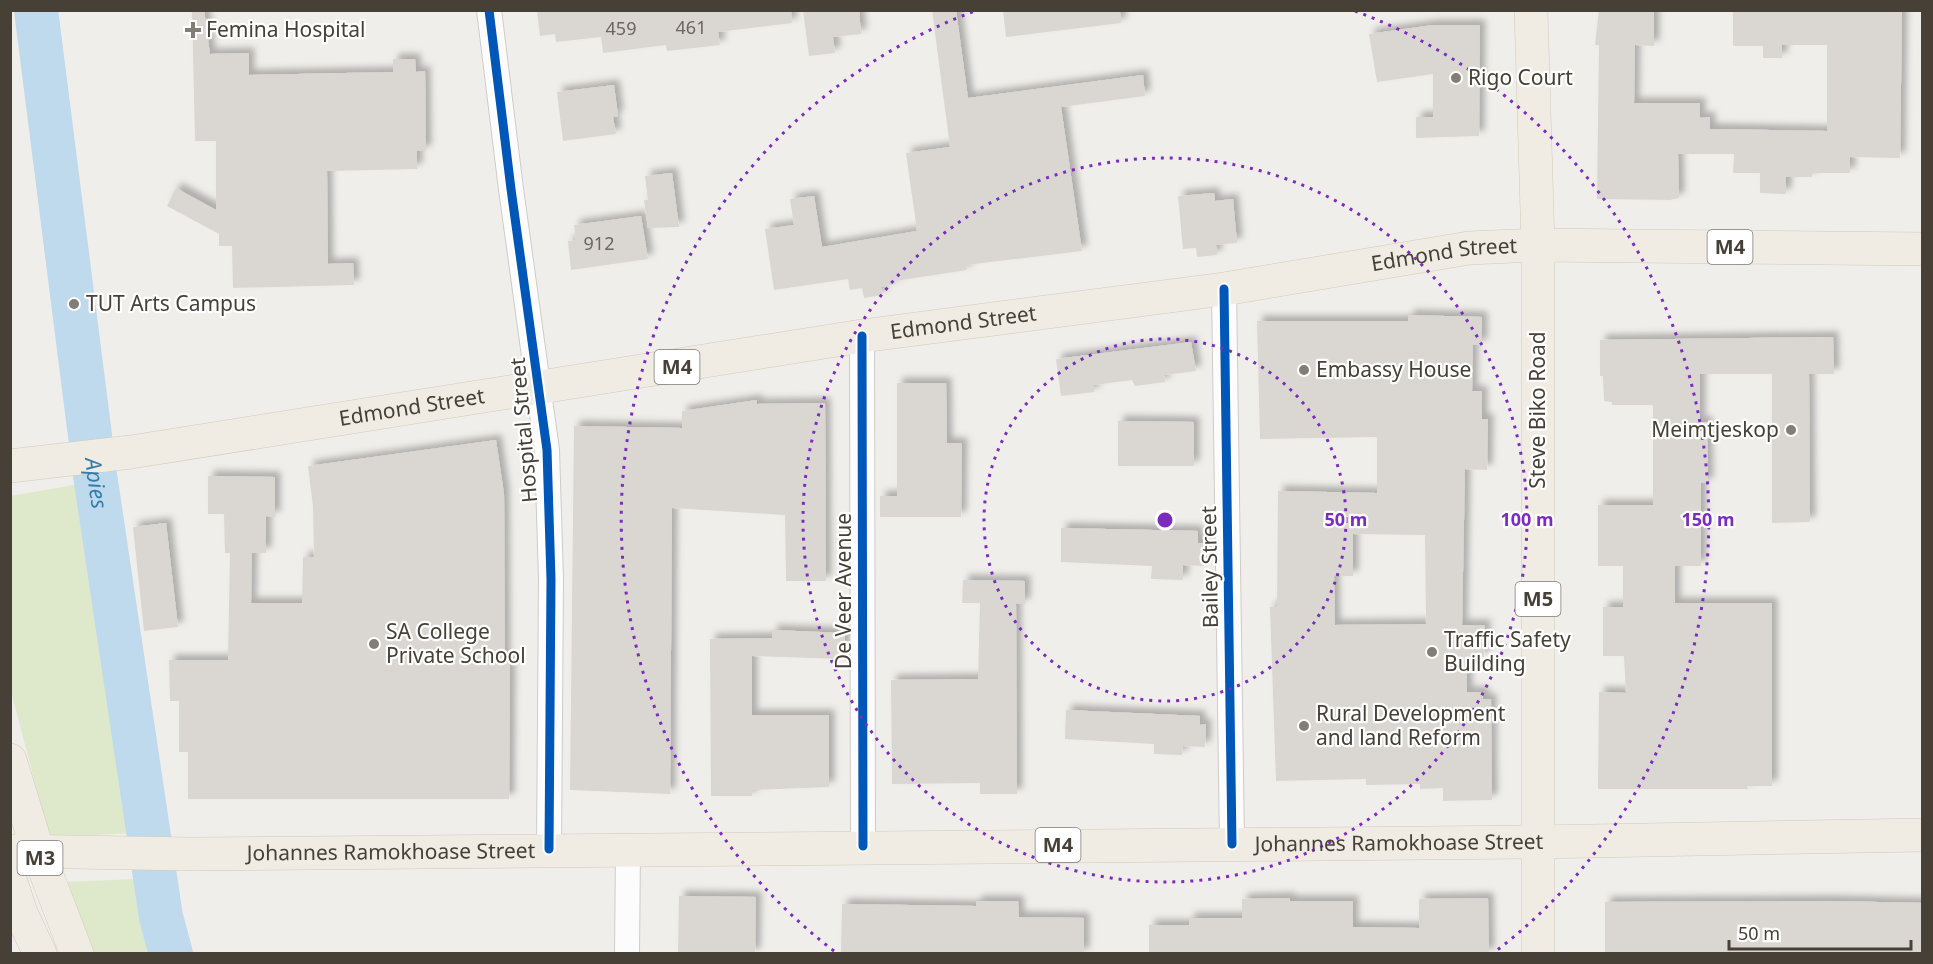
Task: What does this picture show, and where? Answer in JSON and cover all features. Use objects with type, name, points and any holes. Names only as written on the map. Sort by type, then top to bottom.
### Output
[{"type":"main road","name":"Steve Biko Road","points":[[1531,10],[1539,245],[1538,954]]},
{"type":"main road","points":[[1533,69],[1547,10]]},
{"type":"main road","name":"Edmond Street","points":[[10,466],[130,452],[540,389],[862,336],[1224,289],[1469,248],[1539,245],[1923,249]]},
{"type":"main road","name":"M3","points":[[10,760],[24,851],[77,954]]},
{"type":"main road","name":"Johannes Ramokhoase Street","points":[[24,851],[193,854],[863,846],[1537,842],[1923,836]]},
{"type":"main road","name":"M3","points":[[10,879],[21,913],[40,954]]},
{"type":"street","name":"Hospital Street","points":[[489,10],[511,189],[548,450],[551,579],[549,849]]},
{"type":"street","name":"Bailey Street","points":[[1224,289],[1232,844]]},
{"type":"street","name":"De Veer Avenue","points":[[862,336],[863,846]]},
{"type":"street","points":[[627,954],[628,850]]},
{"type":"green space","points":[[80,484],[135,833],[49,837],[11,691],[10,496]]},
{"type":"green space","points":[[138,879],[152,953],[91,953],[60,882]]},
{"type":"building","points":[[192,10],[204,10],[210,54],[249,53],[249,75],[393,72],[393,59],[415,59],[416,72],[425,71],[426,151],[417,151],[417,169],[327,171],[328,264],[353,263],[354,285],[233,288],[232,246],[219,246],[219,234],[167,206],[176,188],[216,210],[216,141],[195,141]]},
{"type":"building","points":[[537,10],[791,10],[792,23],[718,32],[720,45],[667,51],[666,45],[603,53],[601,37],[556,42],[555,34],[540,36]]},
{"type":"building","points":[[803,10],[859,10],[861,34],[833,37],[835,53],[809,56]]},
{"type":"building","points":[[932,10],[956,10],[968,98],[1143,75],[1145,96],[1061,107],[1082,251],[966,265],[967,270],[895,281],[896,284],[881,287],[882,295],[864,298],[862,288],[850,290],[848,279],[774,290],[765,229],[794,225],[790,199],[814,196],[822,247],[917,231],[906,153],[950,147]]},
{"type":"building","points":[[1003,10],[1120,10],[1121,23],[1006,37]]},
{"type":"building","points":[[1599,10],[1654,10],[1654,46],[1635,45],[1634,103],[1700,103],[1700,118],[1710,117],[1710,129],[1827,131],[1827,45],[1782,45],[1782,58],[1763,58],[1763,46],[1733,46],[1733,10],[1902,10],[1900,158],[1850,157],[1850,173],[1812,173],[1812,177],[1786,177],[1786,194],[1760,193],[1760,173],[1733,173],[1734,154],[1678,154],[1679,198],[1670,200],[1597,199],[1599,45],[1595,45]]},
{"type":"building","name":"Rigo Court","points":[[1433,25],[1480,25],[1479,136],[1416,138],[1416,117],[1433,117],[1433,74],[1377,82],[1369,34]]},
{"type":"building","points":[[614,85],[618,116],[613,117],[616,134],[563,141],[557,92]]},
{"type":"building","points":[[672,173],[679,227],[648,228],[644,200],[648,200],[645,176]]},
{"type":"building","points":[[1214,193],[1215,201],[1233,199],[1237,243],[1216,245],[1217,255],[1197,257],[1196,248],[1183,249],[1178,196]]},
{"type":"building","points":[[641,216],[648,259],[571,270],[568,241],[576,240],[574,225]]},
{"type":"building","points":[[1408,315],[1482,317],[1482,345],[1473,345],[1472,391],[1482,391],[1482,419],[1488,419],[1487,470],[1465,469],[1462,625],[1485,625],[1484,657],[1467,657],[1467,692],[1483,692],[1483,699],[1491,699],[1492,800],[1443,801],[1443,788],[1420,789],[1420,784],[1366,785],[1366,779],[1276,781],[1270,607],[1277,607],[1278,491],[1377,493],[1377,437],[1260,439],[1257,321],[1408,321]],"holes":[[[1353,534],[1425,535],[1426,624],[1335,625],[1334,576],[1353,576]]]},
{"type":"building","points":[[1833,337],[1834,374],[1809,374],[1810,522],[1772,523],[1772,374],[1700,374],[1700,422],[1707,422],[1708,483],[1701,483],[1701,566],[1675,566],[1675,603],[1772,603],[1772,786],[1747,786],[1748,789],[1598,789],[1599,692],[1626,693],[1624,656],[1603,656],[1603,607],[1623,607],[1623,566],[1598,566],[1598,505],[1653,505],[1653,405],[1612,405],[1612,402],[1604,401],[1603,376],[1600,376],[1600,340]]},
{"type":"building","points":[[1191,342],[1196,371],[1164,375],[1165,382],[1135,386],[1132,380],[1094,385],[1094,392],[1061,396],[1056,359]]},
{"type":"building","points":[[897,383],[946,383],[947,443],[962,443],[961,517],[880,517],[880,496],[897,496]]},
{"type":"building","points":[[757,400],[757,404],[825,403],[826,581],[786,581],[785,515],[672,508],[670,794],[570,790],[574,426],[682,428],[682,411]]},
{"type":"building","points":[[1118,421],[1194,422],[1194,466],[1118,466]]},
{"type":"building","points":[[496,440],[504,494],[505,659],[510,659],[509,799],[188,799],[188,752],[179,752],[179,701],[170,701],[169,660],[228,660],[230,553],[225,553],[224,514],[208,514],[208,476],[275,477],[275,517],[266,516],[266,553],[252,553],[251,603],[302,603],[303,557],[314,557],[313,507],[308,466]]},
{"type":"building","points":[[166,523],[178,627],[144,631],[133,527]]},
{"type":"building","points":[[1061,528],[1198,531],[1198,543],[1204,543],[1204,566],[1183,565],[1183,580],[1151,579],[1152,566],[1061,562]]},
{"type":"building","points":[[963,580],[1025,581],[1025,604],[1016,604],[1017,794],[980,794],[980,783],[892,784],[891,680],[978,679],[980,603],[962,603]]},
{"type":"building","points":[[772,630],[845,633],[844,659],[752,656],[752,715],[829,715],[829,787],[752,790],[752,796],[711,796],[710,639],[772,638]]},
{"type":"building","points":[[1066,710],[1200,716],[1200,725],[1206,724],[1205,747],[1183,746],[1182,755],[1154,754],[1154,744],[1065,739]]},
{"type":"building","points":[[679,896],[756,897],[755,954],[678,954]]},
{"type":"building","points":[[1290,898],[1290,901],[1353,901],[1353,927],[1419,928],[1419,899],[1488,898],[1489,954],[1149,954],[1149,925],[1189,925],[1189,918],[1242,918],[1242,899]]},
{"type":"building","points":[[976,901],[1018,901],[1019,917],[1084,918],[1084,954],[841,954],[842,904],[976,906]]},
{"type":"building","points":[[1605,902],[1923,903],[1923,954],[1605,954]]},
{"type":"waterway","name":"Apies","points":[[36,10],[95,475],[161,917],[171,954]]},
{"type":"cycle path","points":[[489,10],[547,450],[551,579],[549,849]]},
{"type":"cycle path","points":[[1224,289],[1232,844]]},
{"type":"cycle path","points":[[862,336],[863,846]]},
{"type":"place","name":"Femina Hospital","points":[[193,30]]},
{"type":"place","name":"Rigo Court","points":[[1456,78]]},
{"type":"place","name":"TUT Arts Campus","points":[[74,304]]},
{"type":"place","name":"Embassy House","points":[[1304,370]]},
{"type":"place","name":"Meimtjeskop","points":[[1791,430]]},
{"type":"place","name":"SA College Private School","points":[[374,644]]},
{"type":"place","name":"Traffic Safety Building","points":[[1432,652]]},
{"type":"place","name":"Rural Development and land Reform","points":[[1304,726]]}]
